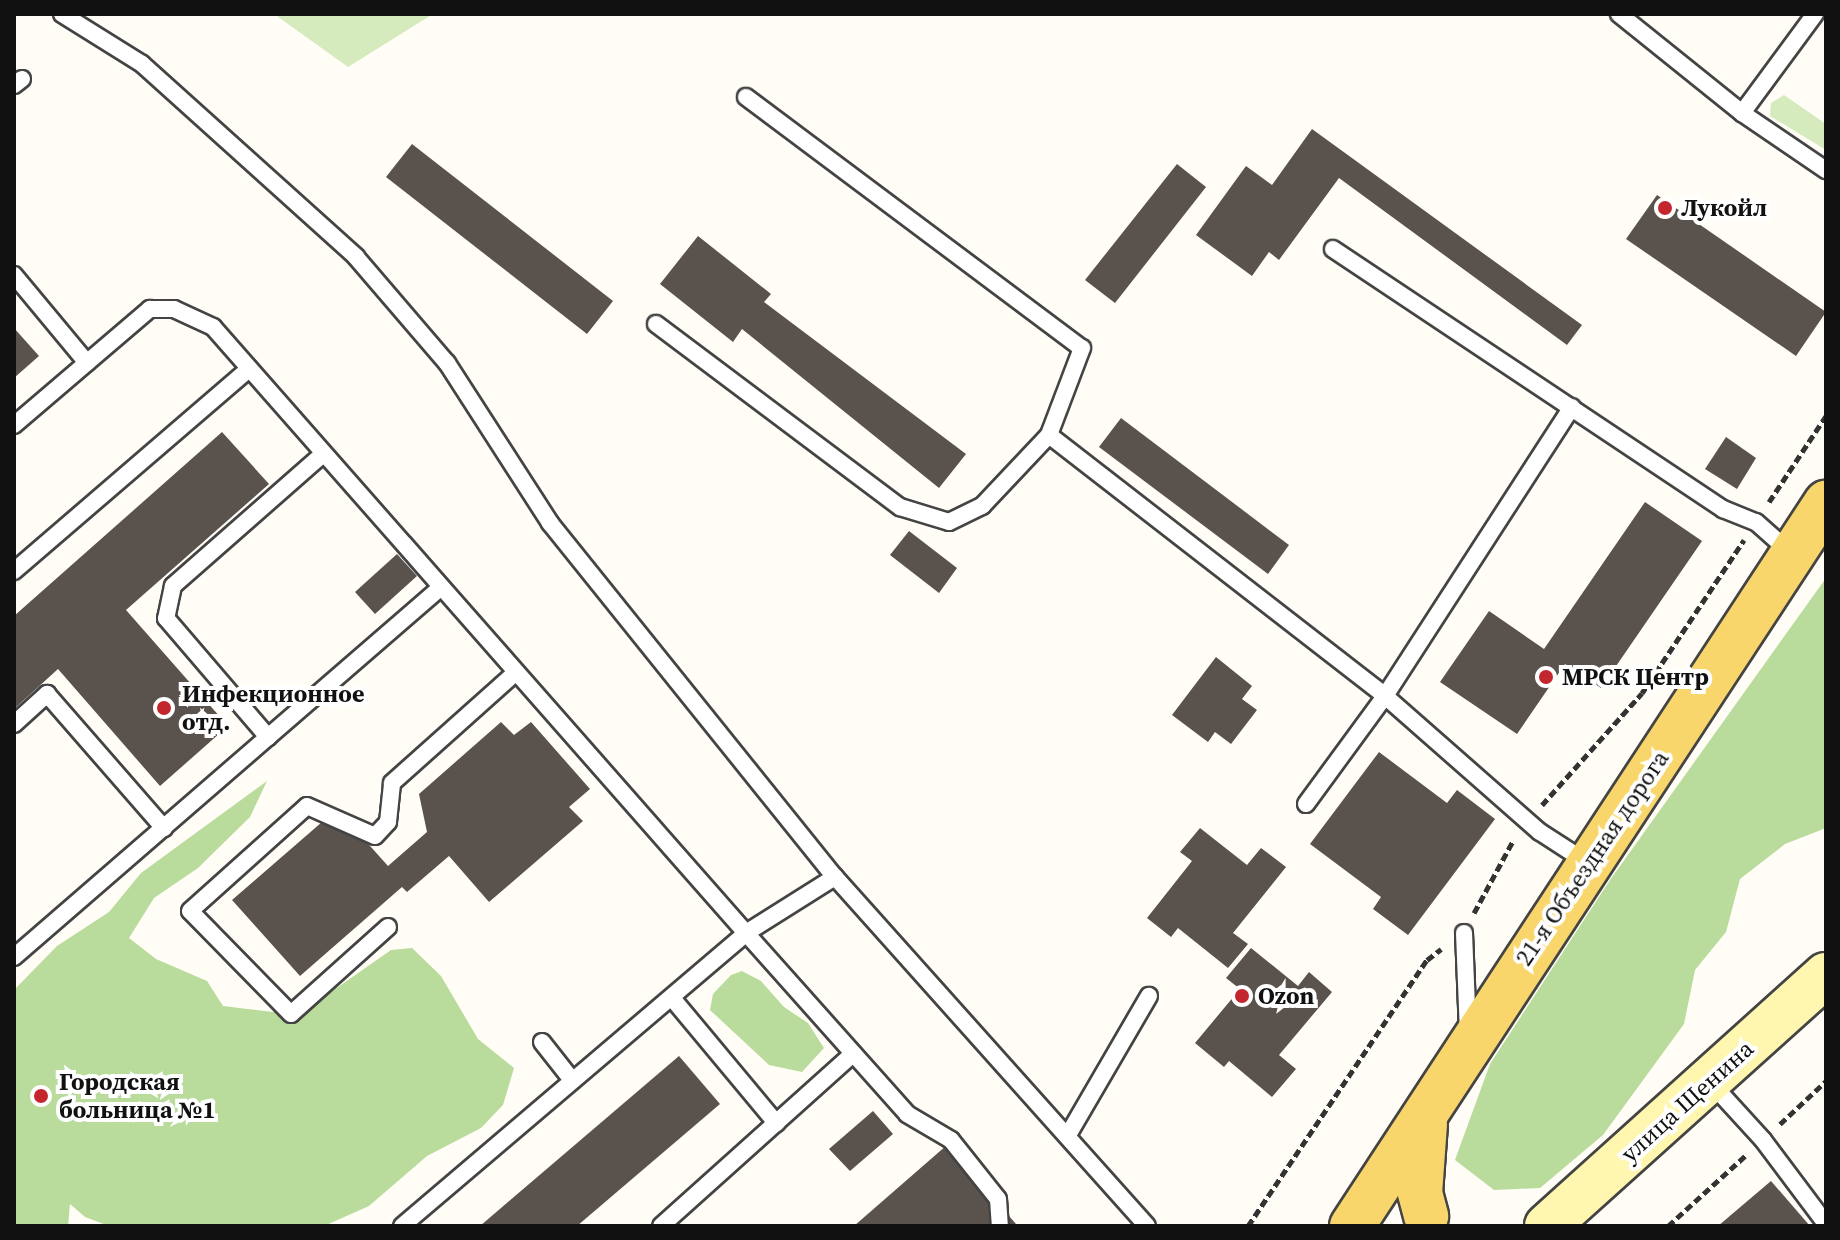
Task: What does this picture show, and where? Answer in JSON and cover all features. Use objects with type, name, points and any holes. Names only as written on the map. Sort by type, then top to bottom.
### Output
[{"type":"main road","name":"21-я Объездная дорога","points":[[1357,1221],[1469,1043],[1826,503]]},
{"type":"main road","name":"улица Щенина","points":[[1547,1226],[1826,975]]},
{"type":"main road","points":[[1357,1221],[1396,1209],[1432,1221],[1420,1158],[1427,1114]]},
{"type":"lane","points":[[62,14],[142,64],[356,257],[447,363],[550,523],[835,877],[1147,1226]]},
{"type":"lane","points":[[1619,14],[1642,20],[1742,113],[1826,170]]},
{"type":"lane","points":[[1742,113],[1815,14]]},
{"type":"lane","points":[[656,324],[900,507],[949,522],[982,506],[1049,435],[1082,348],[746,97]]},
{"type":"lane","points":[[1333,249],[1723,509],[1756,522],[1793,554]]},
{"type":"lane","points":[[14,275],[87,363]]},
{"type":"lane","points":[[14,425],[150,309],[174,309],[213,327],[514,674],[907,1114],[951,1140],[998,1199],[1000,1226]]},
{"type":"lane","points":[[14,571],[249,369]]},
{"type":"lane","points":[[1306,804],[1385,696],[1572,407]]},
{"type":"lane","points":[[1049,435],[1385,696],[1535,838],[1590,864]]},
{"type":"lane","points":[[268,737],[166,618],[173,586],[323,454]]},
{"type":"lane","points":[[14,957],[440,588]]},
{"type":"lane","points":[[388,927],[291,1014],[190,911],[307,806],[375,836],[388,822],[392,783],[514,674]]},
{"type":"lane","points":[[14,724],[47,694],[164,828]]},
{"type":"lane","points":[[402,1226],[746,933],[835,877]]},
{"type":"lane","points":[[1464,933],[1469,1043]]},
{"type":"lane","points":[[1068,1135],[1149,996]]},
{"type":"lane","points":[[672,998],[776,1123]]},
{"type":"lane","points":[[542,1042],[572,1080]]},
{"type":"lane","points":[[661,1226],[853,1054]]},
{"type":"lane","points":[[1709,1081],[1763,1140],[1826,1224]]},
{"type":"green space","points":[[274,14],[433,14],[348,67]]},
{"type":"green space","points":[[1784,95],[1826,124],[1826,150],[1770,116],[1771,103]]},
{"type":"green space","points":[[1826,578],[1826,828],[1785,844],[1740,879],[1726,932],[1695,970],[1684,1024],[1603,1135],[1540,1188],[1494,1190],[1455,1160],[1490,1064],[1610,880]]},
{"type":"green space","points":[[267,781],[250,817],[198,868],[154,898],[129,938],[156,959],[207,981],[223,1006],[298,1015],[391,950],[412,948],[441,976],[478,1039],[514,1068],[503,1105],[481,1128],[427,1156],[369,1206],[324,1226],[109,1226],[85,1217],[70,1204],[68,1226],[14,1226],[14,990],[57,946],[109,912],[141,873]]},
{"type":"green space","points":[[742,971],[761,981],[784,1007],[808,1023],[824,1048],[802,1072],[769,1065],[710,1010],[713,994],[731,975]]},
{"type":"building","points":[[1312,129],[1582,325],[1567,345],[1339,178],[1279,260],[1269,252],[1252,276],[1196,235],[1246,166],[1272,185]]},
{"type":"building","points":[[412,144],[613,301],[587,334],[386,177]]},
{"type":"building","points":[[1177,164],[1206,187],[1115,303],[1085,280]]},
{"type":"building","points":[[1657,195],[1826,312],[1796,356],[1626,239]]},
{"type":"building","points":[[698,236],[771,294],[764,302],[966,454],[939,488],[742,329],[733,342],[660,284]]},
{"type":"building","points":[[14,328],[39,356],[14,378]]},
{"type":"building","points":[[1121,418],[1289,545],[1268,574],[1099,447]]},
{"type":"building","points":[[222,432],[269,484],[126,610],[228,726],[160,786],[58,669],[14,709],[14,616]]},
{"type":"building","points":[[1726,437],[1756,458],[1737,489],[1705,469]]},
{"type":"building","points":[[1645,502],[1702,541],[1601,688],[1565,664],[1517,734],[1440,682],[1489,611],[1544,649]]},
{"type":"building","points":[[909,531],[957,568],[939,593],[890,555]]},
{"type":"building","points":[[397,554],[417,576],[375,614],[355,592]]},
{"type":"building","points":[[1216,657],[1252,686],[1242,699],[1257,710],[1231,744],[1215,732],[1208,742],[1172,715]]},
{"type":"building","points":[[501,722],[514,735],[531,722],[590,789],[569,807],[583,821],[489,902],[449,856],[407,892],[402,887],[300,976],[232,900],[337,809],[388,866],[427,832],[419,794]]},
{"type":"building","points":[[1379,752],[1447,803],[1457,790],[1495,819],[1408,935],[1373,909],[1381,897],[1310,844]]},
{"type":"building","points":[[1200,828],[1247,865],[1261,848],[1286,867],[1233,933],[1248,944],[1228,968],[1178,928],[1171,937],[1147,918],[1192,861],[1180,852]]},
{"type":"building","points":[[1251,948],[1298,986],[1309,972],[1332,992],[1279,1055],[1296,1069],[1272,1097],[1229,1061],[1224,1067],[1195,1043],[1240,989],[1226,978]]},
{"type":"building","points":[[679,1056],[720,1104],[577,1226],[480,1226]]},
{"type":"building","points":[[873,1111],[893,1134],[850,1171],[829,1149]]},
{"type":"building","points":[[947,1145],[1016,1224],[854,1226]]},
{"type":"building","points":[[1771,1181],[1810,1226],[1718,1226]]},
{"type":"place","name":"Лукойл","points":[[1665,208]]},
{"type":"place","name":"МРСК Центр","points":[[1546,677]]},
{"type":"place","name":"Инфекционное отд.","points":[[164,708]]},
{"type":"place","name":"Ozon","points":[[1242,996]]},
{"type":"place","name":"Городская больница №1","points":[[41,1096]]}]
